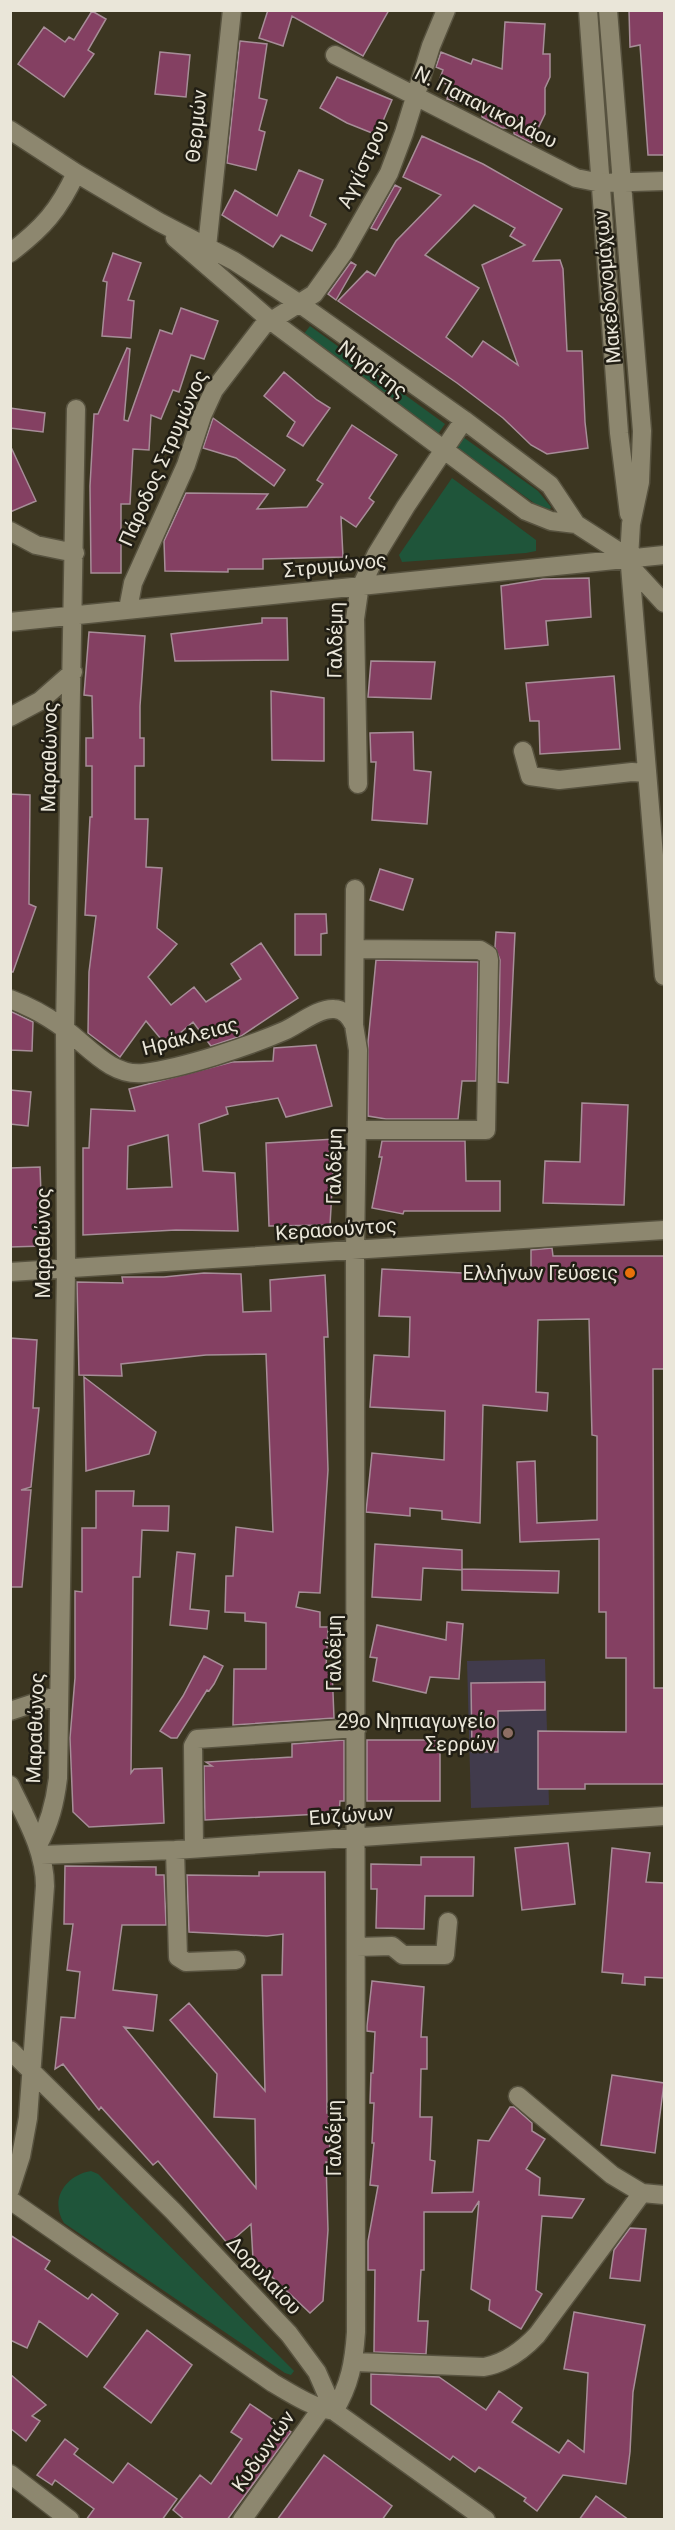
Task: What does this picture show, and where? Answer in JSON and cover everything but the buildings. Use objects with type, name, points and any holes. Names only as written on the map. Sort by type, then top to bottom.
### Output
[{"type":"street","name":"Θερμών","points":[[207,247],[232,10]]},
{"type":"street","name":"Αγγίστρου","points":[[276,316],[300,304],[314,294],[323,283],[383,185],[404,134],[431,46],[446,10]]},
{"type":"street","points":[[588,10],[619,433],[631,524]]},
{"type":"street","name":"Μακεδονομάχων","points":[[608,10],[642,431],[640,482],[631,524],[630,562],[647,773],[656,819],[664,976]]},
{"type":"street","name":"Ν. Παπανικολάου","points":[[335,55],[566,174],[601,183],[664,181]]},
{"type":"street","name":"Νιγρίτης","points":[[10,130],[76,173],[159,222],[234,261],[300,304],[464,420],[550,484],[576,524],[630,562],[664,603]]},
{"type":"street","points":[[10,253],[49,221],[59,207],[76,173]]},
{"type":"street","name":"Νιγρίτης","points":[[159,222],[229,286],[276,316],[444,450],[532,514],[550,521],[576,524]]},
{"type":"street","name":"Πάροδος Στρυμώνος","points":[[128,609],[138,570],[186,465],[210,398],[237,357],[276,316]]},
{"type":"street","name":"Μαραθώνος","points":[[39,1850],[54,1806],[58,1778],[66,1270],[65,1029],[76,410]]},
{"type":"street","name":"Γαλδέμη","points":[[358,783],[355,619],[361,586],[406,506],[464,420]]},
{"type":"street","points":[[10,531],[36,545],[75,553]]},
{"type":"street","name":"Στρυμώνος","points":[[10,622],[361,586],[630,562],[664,555]]},
{"type":"street","points":[[10,717],[40,701],[73,672]]},
{"type":"street","points":[[523,751],[530,776],[559,780],[632,772],[647,773]]},
{"type":"street","points":[[656,819],[664,844]]},
{"type":"street","name":"Γαλδέμη","points":[[327,2410],[346,2390],[354,2362],[357,1947],[355,1250],[358,1050],[354,1025],[356,889]]},
{"type":"street","points":[[355,949],[480,950],[488,955],[489,960],[486,1130],[357,1130]]},
{"type":"street","name":"Ηράκλειας","points":[[10,999],[33,1008],[65,1029],[115,1068],[131,1073],[174,1067],[249,1044],[333,1009],[344,1012],[354,1025]]},
{"type":"street","name":"Κερασούντος","points":[[10,1272],[664,1230]]},
{"type":"street","points":[[10,1711],[59,1695]]},
{"type":"street","points":[[194,1848],[193,1746],[197,1740],[357,1728]]},
{"type":"street","points":[[10,1785],[39,1850],[45,1886],[33,2072],[24,2141],[10,2190]]},
{"type":"street","name":"Ευζώνων","points":[[39,1850],[175,1850],[664,1816]]},
{"type":"street","points":[[175,1850],[178,1957],[186,1962],[236,1960]]},
{"type":"street","points":[[357,1947],[392,1946],[403,1954],[446,1955],[448,1922]]},
{"type":"street","name":"Δορυλαίου","points":[[10,2050],[173,2211],[288,2334],[317,2372],[327,2391],[327,2410]]},
{"type":"street","points":[[518,2096],[612,2175],[642,2193],[664,2195]]},
{"type":"street","points":[[354,2362],[484,2367],[510,2358],[527,2346],[541,2330],[642,2193]]},
{"type":"street","points":[[10,2200],[273,2383],[327,2410],[486,2520]]},
{"type":"street","name":"Κυδωνιών","points":[[242,2520],[327,2410]]},
{"type":"street","points":[[10,2474],[70,2520]]},
{"type":"shaded area","name":"29ο Νηπιαγωγείο Σερρών","points":[[545,1659],[549,1805],[471,1808],[467,1661]]},
{"type":"green space","points":[[310,326],[445,424],[438,434],[303,335]]},
{"type":"green space","points":[[463,437],[538,491],[551,507],[548,513],[456,447]]},
{"type":"green space","points":[[452,478],[536,540],[536,551],[402,562],[399,555]]},
{"type":"green space","points":[[91,2171],[98,2174],[294,2371],[291,2375],[64,2223],[58,2205],[62,2190],[74,2177]]},
{"type":"place","name":"Ελλήνων Γεύσεις","points":[[630,1273]]},
{"type":"place","name":"29ο Νηπιαγωγείο Σερρών","points":[[508,1733]]}]
